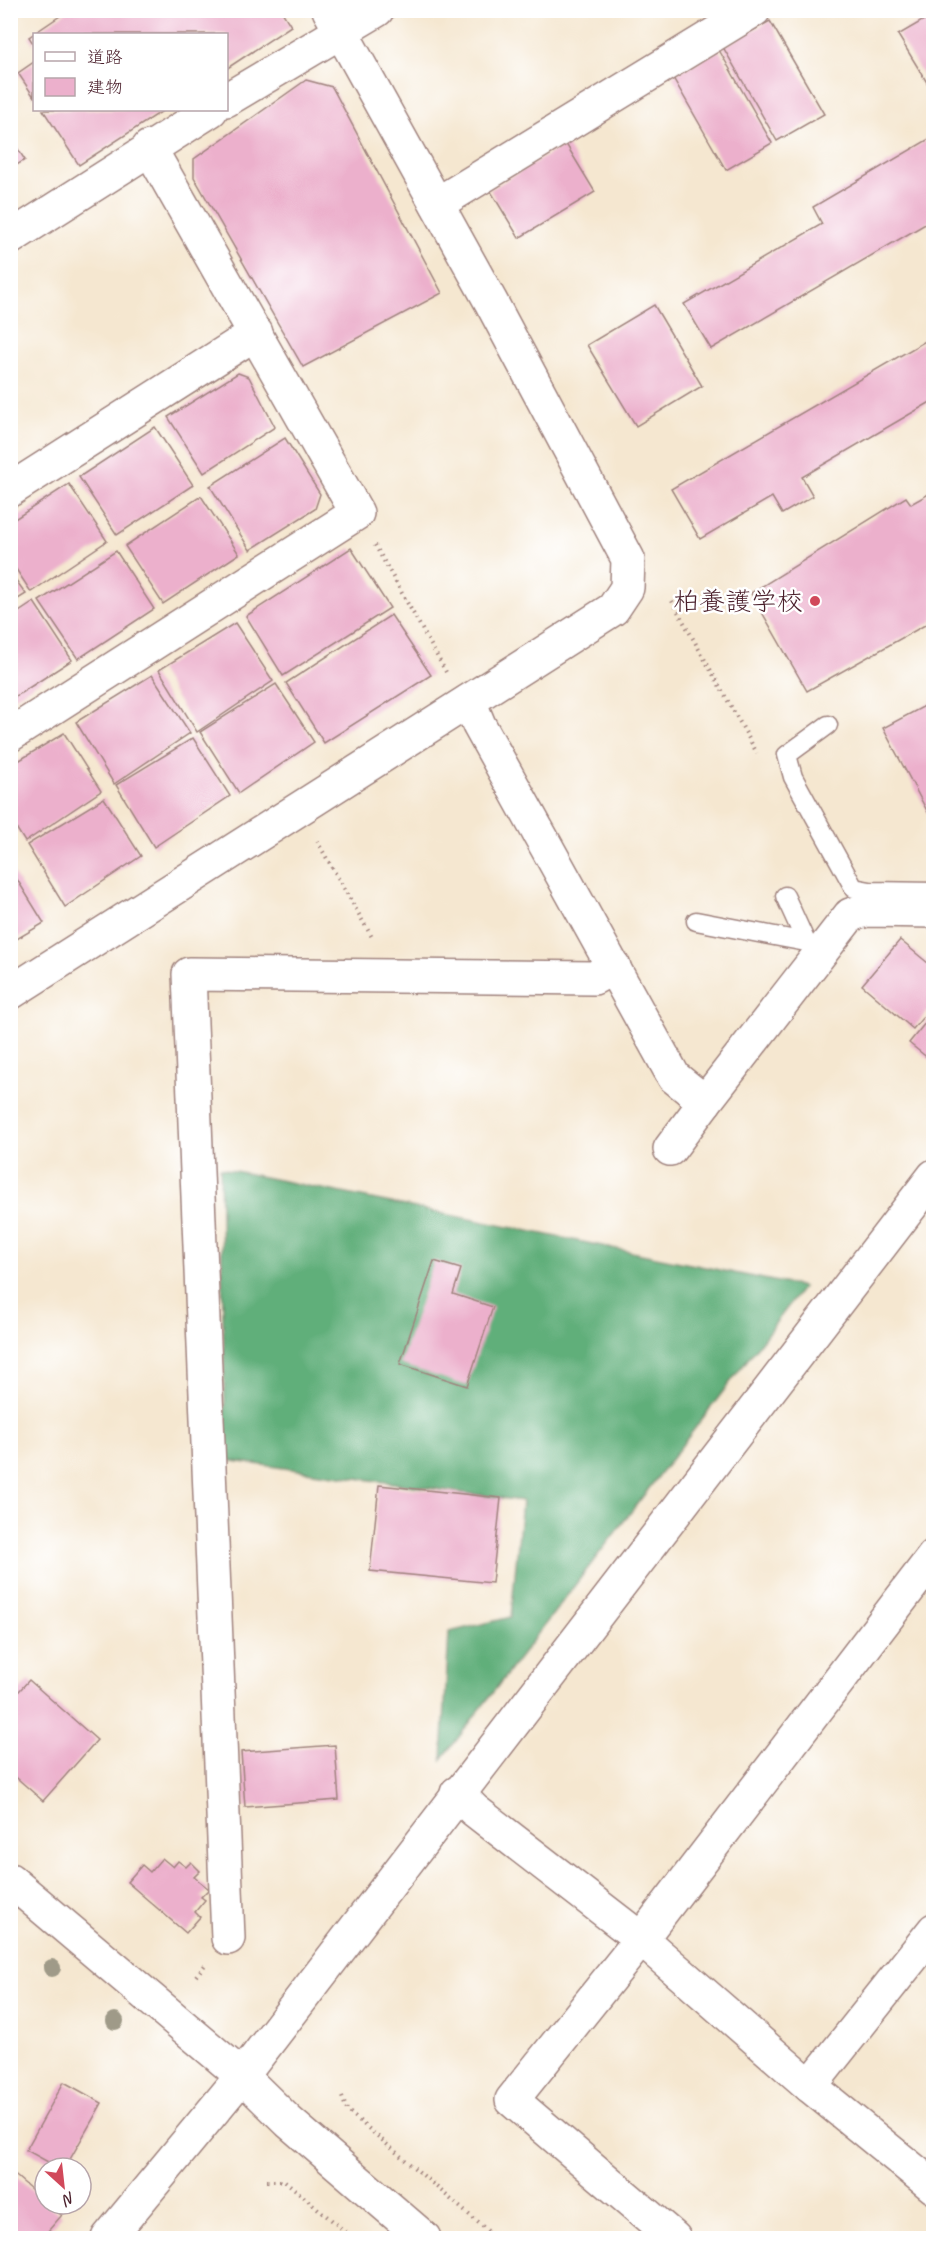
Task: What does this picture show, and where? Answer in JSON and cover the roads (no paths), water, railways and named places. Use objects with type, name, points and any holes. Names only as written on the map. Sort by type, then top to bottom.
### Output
[{"type":"street","points":[[228,99],[334,21],[377,10]]},
{"type":"street","points":[[437,204],[754,10]]},
{"type":"street","points":[[10,993],[613,609],[627,588],[628,559],[437,204],[334,21]]},
{"type":"street","points":[[10,238],[149,147],[209,111]]},
{"type":"street","points":[[10,735],[357,513],[149,147]]},
{"type":"street","points":[[10,490],[256,333]]},
{"type":"street","points":[[469,701],[479,725],[674,1077],[705,1102]]},
{"type":"street","points":[[670,1149],[814,947],[850,915],[866,910],[933,910]]},
{"type":"street","points":[[228,1938],[220,1622],[189,974],[594,978],[614,967]]},
{"type":"street","points":[[108,2238],[242,2076],[457,1793],[933,1176]]},
{"type":"street","points":[[674,2238],[512,2100],[641,1939],[933,1556]]},
{"type":"street","points":[[457,1793],[474,1810],[641,1939],[810,2086],[933,2187]]},
{"type":"street","points":[[10,1880],[242,2076],[296,2129],[424,2238]]},
{"type":"street","points":[[810,2086],[933,1930]]},
{"type":"lane","points":[[828,725],[787,755],[793,777],[854,888],[870,891],[933,892]]},
{"type":"lane","points":[[785,896],[814,947]]},
{"type":"lane","points":[[696,921],[814,947]]},
{"type":"place","name":"柏養護学校","points":[[815,601]]}]
